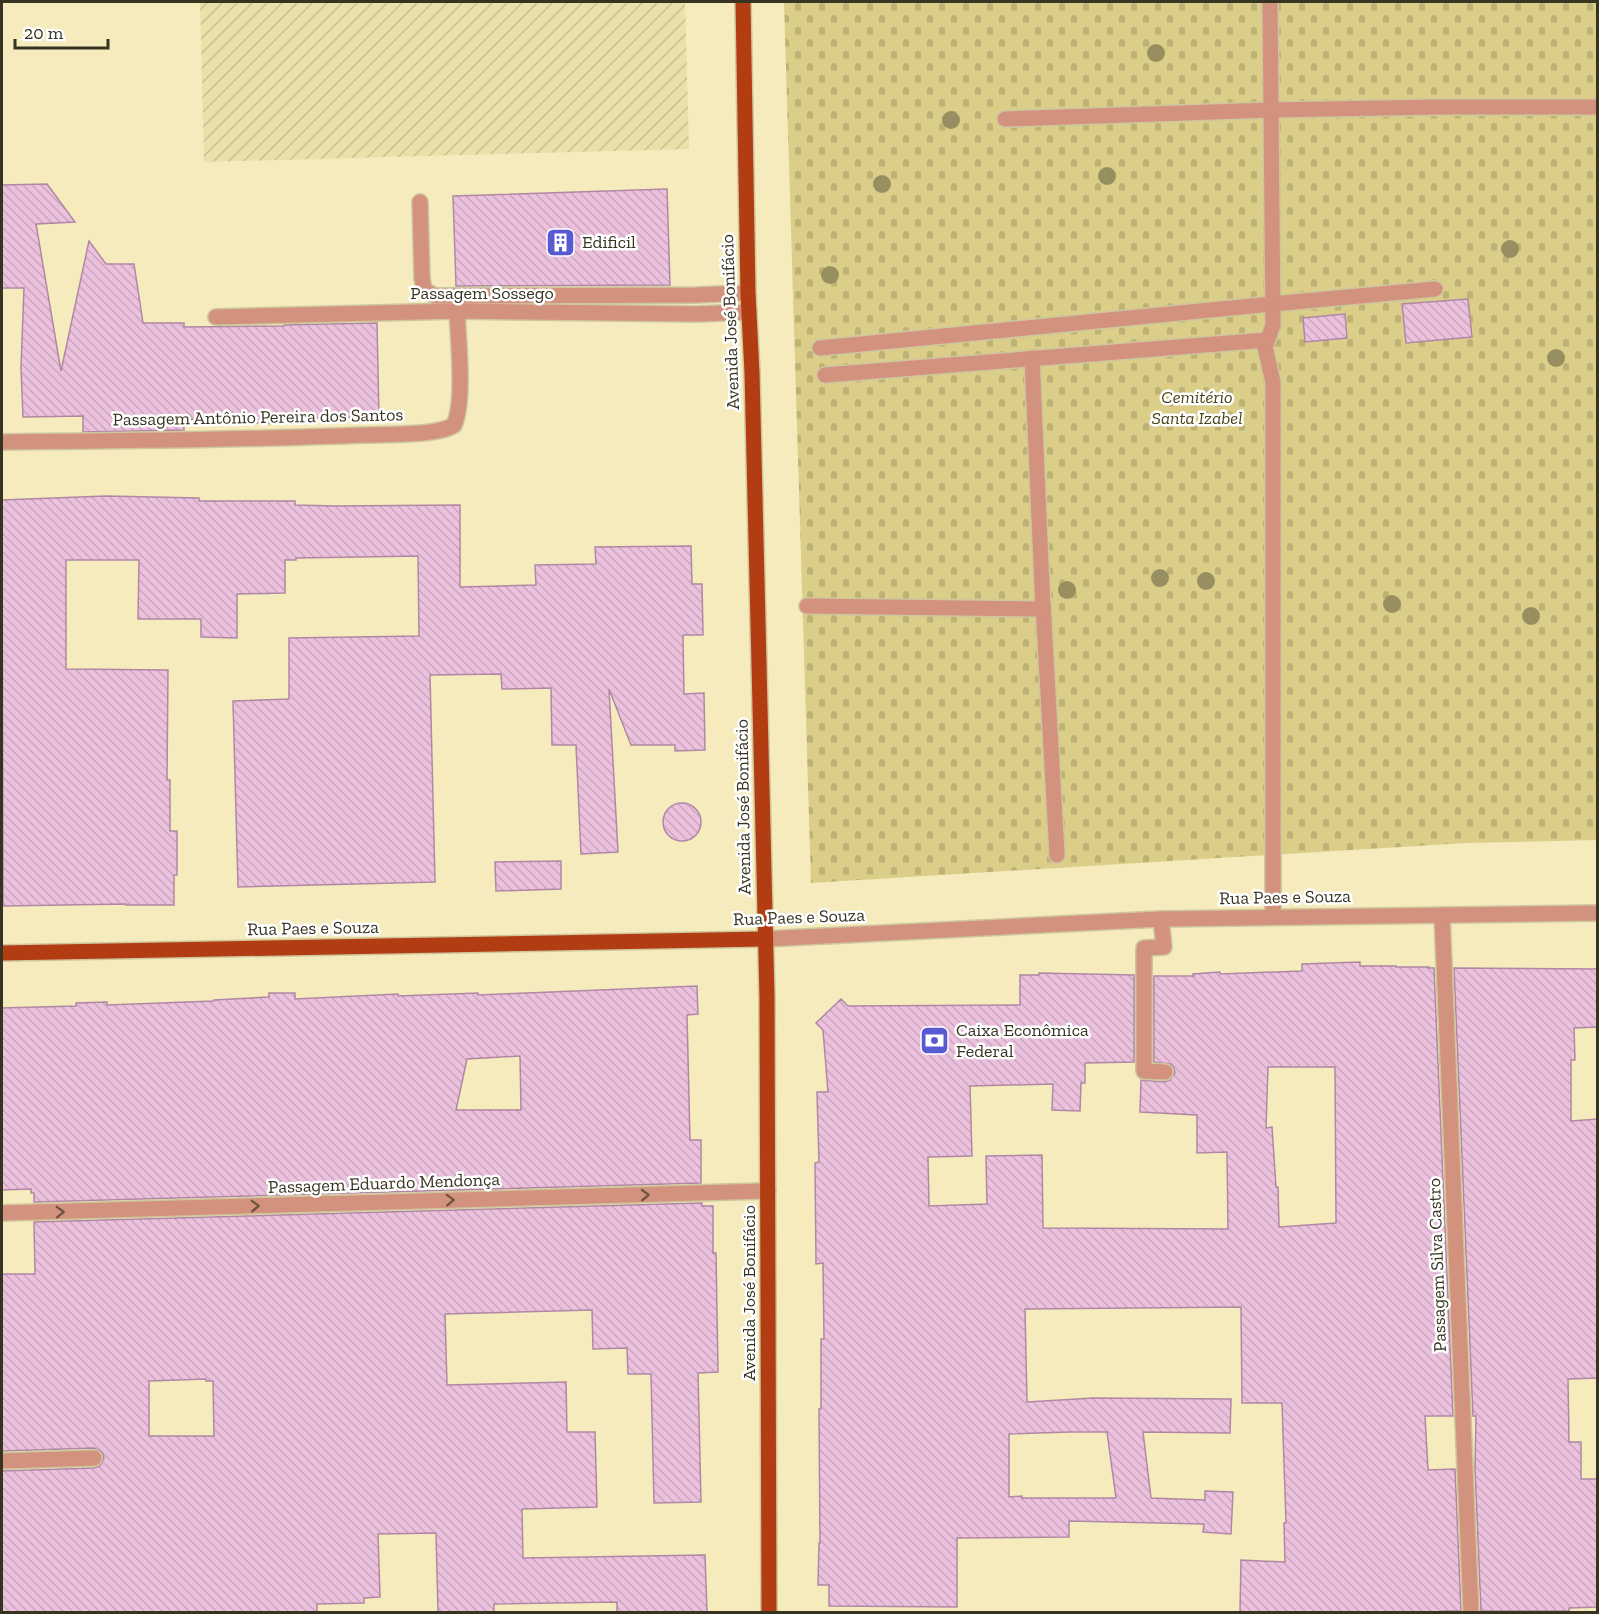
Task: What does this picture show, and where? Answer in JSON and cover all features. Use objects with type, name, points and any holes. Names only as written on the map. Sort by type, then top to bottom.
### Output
[{"type":"main road","name":"Avenida José Bonifácio","points":[[743,2],[748,292],[752,373],[767,997],[769,1612]]},
{"type":"main road","name":"Rua Paes e Souza","points":[[2,953],[765,939]]},
{"type":"street","points":[[1270,2],[1273,325],[1265,347],[1273,382],[1273,916]]},
{"type":"street","points":[[1005,119],[1271,110],[1598,107]]},
{"type":"street","points":[[420,202],[424,291],[435,296],[683,295],[748,292]]},
{"type":"street","points":[[820,348],[1436,290]]},
{"type":"street","name":"Passagem Sossego","points":[[216,317],[457,311],[685,314],[749,312]]},
{"type":"street","name":"Passagem Antônio Pereira dos Santos","points":[[2,442],[296,438],[411,433],[446,429],[454,425],[459,408],[457,311]]},
{"type":"street","points":[[825,375],[1267,340]]},
{"type":"street","points":[[1032,358],[1057,855]]},
{"type":"street","points":[[807,606],[1043,609],[1043,604]]},
{"type":"street","name":"Rua Paes e Souza","points":[[765,939],[1161,919],[1598,913]]},
{"type":"street","name":"Passagem Silva Castro","points":[[1442,915],[1471,1612]]},
{"type":"street","points":[[1161,919],[1164,947],[1144,948],[1144,1071],[1165,1072]]},
{"type":"street","name":"Passagem Eduardo Mendonça","points":[[2,1213],[768,1191]]},
{"type":"street","points":[[2,1461],[94,1458]]},
{"type":"shaded area","points":[[200,2],[685,2],[689,149],[204,162]]},
{"type":"green space","name":"Cemitério Santa Izabel","points":[[784,2],[1597,2],[1597,840],[1466,843],[811,883]]},
{"type":"building","points":[[47,184],[75,222],[36,224],[61,371],[89,241],[106,264],[134,264],[143,323],[184,323],[184,327],[377,323],[379,417],[277,418],[277,424],[184,419],[184,430],[83,432],[83,416],[23,417],[21,368],[24,288],[2,288],[2,185]]},
{"type":"building","name":"Edificil","points":[[667,189],[670,285],[456,286],[453,196]]},
{"type":"building","points":[[1468,299],[1472,337],[1406,343],[1402,304]]},
{"type":"building","points":[[1345,314],[1347,338],[1305,342],[1303,318]]},
{"type":"building","points":[[106,496],[199,498],[199,501],[295,501],[295,505],[460,505],[460,587],[536,585],[535,565],[596,564],[595,547],[691,546],[692,584],[702,584],[703,635],[683,635],[684,694],[704,693],[705,750],[675,751],[675,745],[631,745],[609,689],[618,852],[581,854],[576,745],[552,745],[551,688],[502,689],[501,674],[430,675],[435,882],[238,887],[233,701],[289,699],[289,638],[419,636],[418,556],[285,560],[285,593],[237,594],[237,638],[201,637],[201,619],[138,619],[139,560],[66,560],[66,669],[168,670],[167,780],[170,780],[170,831],[177,831],[174,905],[3,906],[2,500]]},
{"type":"building","points":[[682,803],[689,804],[695,809],[700,815],[700,829],[695,835],[689,840],[682,841],[675,840],[669,835],[664,829],[663,822],[664,815],[669,809],[675,804]]},
{"type":"building","points":[[561,861],[561,889],[496,891],[495,862]]},
{"type":"building","points":[[1360,962],[1360,966],[1434,968],[1453,1416],[1425,1416],[1428,1470],[1455,1469],[1461,1611],[1240,1612],[1241,1560],[1285,1562],[1284,1523],[1286,1523],[1282,1403],[1242,1403],[1241,1307],[1025,1309],[1027,1402],[1093,1398],[1231,1399],[1230,1433],[1143,1432],[1151,1498],[1205,1500],[1205,1491],[1233,1492],[1231,1534],[1203,1532],[1204,1524],[1069,1521],[1069,1537],[957,1538],[957,1607],[829,1606],[829,1585],[818,1585],[819,1409],[821,1409],[821,1339],[824,1339],[823,1263],[816,1264],[815,1163],[819,1162],[817,1092],[828,1092],[823,1030],[816,1023],[841,999],[848,1006],[1020,1005],[1020,975],[1039,975],[1039,973],[1134,975],[1134,1062],[1085,1063],[1085,1083],[1081,1083],[1080,1111],[1052,1110],[1053,1084],[970,1086],[972,1156],[928,1157],[929,1206],[987,1204],[986,1156],[1042,1155],[1043,1228],[1228,1229],[1227,1152],[1197,1153],[1197,1115],[1140,1112],[1141,1080],[1165,1082],[1170,1080],[1175,1073],[1170,1064],[1154,1062],[1154,976],[1302,971],[1302,964]],"holes":[[[1268,1067],[1335,1067],[1336,1223],[1279,1227],[1272,1127],[1266,1128]],[[1107,1432],[1116,1498],[1009,1497],[1009,1434]]]},
{"type":"building","points":[[1454,968],[1597,969],[1598,1027],[1574,1028],[1575,1060],[1571,1060],[1571,1121],[1598,1119],[1598,1378],[1568,1379],[1569,1442],[1581,1442],[1581,1479],[1598,1479],[1598,1607],[1569,1608],[1569,1611],[1481,1611],[1475,1468],[1476,1416],[1473,1416]]},
{"type":"building","points":[[697,986],[698,1014],[687,1015],[690,1140],[701,1140],[701,1183],[34,1202],[34,1193],[31,1193],[31,1189],[2,1190],[2,1008],[76,1006],[76,1003],[107,1002],[107,1005],[214,1001],[269,997],[269,993],[295,993],[295,999],[398,994],[398,996],[478,993],[478,995]],"holes":[[[520,1056],[521,1110],[456,1110],[467,1059]]]},
{"type":"building","points":[[702,1203],[702,1206],[713,1206],[718,1372],[698,1373],[701,1502],[654,1503],[651,1374],[628,1374],[627,1348],[593,1349],[592,1310],[445,1314],[447,1385],[566,1382],[567,1432],[595,1432],[597,1507],[522,1509],[523,1558],[705,1555],[707,1612],[617,1612],[617,1602],[494,1604],[494,1612],[438,1612],[436,1533],[378,1534],[380,1597],[364,1598],[364,1603],[317,1604],[317,1612],[2,1612],[2,1471],[94,1468],[100,1466],[104,1458],[102,1452],[94,1448],[2,1451],[2,1274],[35,1274],[34,1222]],"holes":[[[206,1379],[206,1381],[213,1381],[214,1436],[149,1436],[149,1381]]]},
{"type":"place","name":"Edificil","points":[[561,242]]},
{"type":"place","name":"Caixa Econômica Federal","points":[[935,1040]]}]
